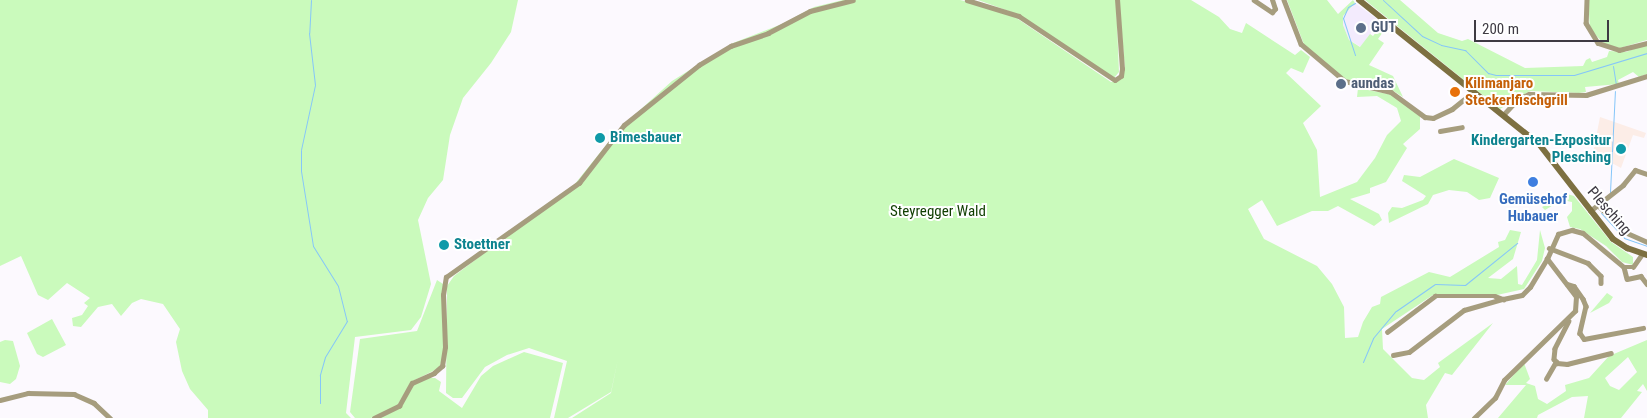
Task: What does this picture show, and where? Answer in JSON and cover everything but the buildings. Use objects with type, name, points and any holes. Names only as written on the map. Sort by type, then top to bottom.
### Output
[{"type":"main road","name":"Plesching","points":[[1359,0],[1544,150],[1590,211],[1619,244],[1645,255]]},
{"type":"street","points":[[374,418],[398,406],[412,383],[434,373],[442,366],[445,347],[443,295],[446,278],[579,183],[624,125],[699,65],[731,46],[772,31],[810,11],[853,0]]},
{"type":"street","points":[[967,0],[1019,16],[1115,80],[1121,76],[1122,69],[1117,0]]},
{"type":"street","points":[[1254,0],[1272,12],[1274,9],[1272,0]]},
{"type":"street","points":[[1284,0],[1301,44],[1330,71],[1356,86],[1391,92],[1425,117],[1433,118],[1452,109],[1473,92]]},
{"type":"street","points":[[1587,0],[1587,27],[1601,45],[1623,50],[1647,42]]},
{"type":"street","points":[[1503,115],[1518,99],[1529,94],[1586,95],[1647,76]]},
{"type":"street","points":[[1440,131],[1462,127]]},
{"type":"street","points":[[1590,211],[1623,185],[1635,170],[1647,174]]},
{"type":"street","points":[[1598,205],[1625,232],[1647,242]]},
{"type":"street","points":[[1393,355],[1409,352],[1464,310],[1504,299],[1527,290],[1547,259],[1549,248],[1558,234],[1577,230],[1599,244],[1624,266],[1633,267],[1645,255]]},
{"type":"street","points":[[1549,248],[1588,263],[1601,276],[1601,283]]},
{"type":"street","points":[[1546,379],[1556,362],[1556,349],[1577,302],[1567,284],[1547,259]]},
{"type":"street","points":[[1624,266],[1627,279],[1641,276],[1647,284]]},
{"type":"street","points":[[1567,284],[1574,286],[1584,299],[1586,306],[1580,333],[1584,339],[1642,328]]},
{"type":"street","points":[[1387,332],[1435,296],[1495,296],[1504,299]]},
{"type":"street","points":[[1474,418],[1495,398],[1504,380],[1570,318]]},
{"type":"street","points":[[1556,362],[1567,364],[1612,353]]},
{"type":"street","points":[[0,400],[28,393],[74,394],[94,403],[110,418]]},
{"type":"shaded area","points":[[1355,3],[1380,21],[1361,47],[1349,40],[1343,25],[1343,16]]},
{"type":"shaded area","points":[[1600,117],[1646,133],[1644,138],[1633,135],[1621,168],[1593,153]]},
{"type":"green space","points":[[0,0],[518,0],[511,32],[491,63],[463,98],[450,135],[443,180],[428,198],[418,220],[431,284],[421,317],[411,330],[355,337],[346,413],[351,418],[208,418],[208,410],[190,389],[182,371],[176,342],[180,329],[163,304],[141,299],[132,303],[121,316],[112,304],[98,307],[81,327],[73,326],[72,318],[82,315],[88,306],[84,303],[90,298],[67,283],[48,300],[38,295],[21,256],[0,266]]},
{"type":"green space","name":"Steyregger Wald","points":[[843,0],[960,0],[1006,11],[1111,82],[1119,81],[1125,69],[1119,0],[1191,0],[1219,17],[1230,29],[1242,33],[1246,23],[1295,55],[1301,50],[1310,57],[1303,73],[1291,68],[1286,73],[1321,106],[1303,123],[1317,150],[1320,197],[1357,182],[1375,158],[1387,135],[1401,121],[1397,108],[1377,96],[1357,97],[1358,88],[1393,95],[1420,116],[1420,129],[1403,144],[1407,148],[1386,182],[1370,188],[1370,193],[1350,199],[1379,214],[1382,220],[1374,226],[1338,206],[1328,211],[1312,211],[1277,226],[1262,200],[1248,209],[1264,239],[1317,266],[1332,284],[1344,307],[1345,338],[1358,337],[1363,322],[1372,307],[1380,304],[1381,297],[1429,272],[1450,277],[1499,247],[1498,242],[1505,240],[1510,230],[1521,232],[1513,259],[1488,278],[1501,279],[1517,266],[1518,284],[1522,285],[1537,260],[1540,230],[1545,248],[1542,261],[1524,289],[1497,295],[1433,295],[1382,329],[1383,349],[1412,378],[1424,380],[1440,367],[1438,363],[1493,323],[1452,375],[1445,373],[1426,405],[1428,418],[572,418],[611,393],[618,359],[611,392],[568,418],[554,418],[567,361],[529,348],[507,355],[485,367],[462,398],[453,398],[446,393],[447,286],[454,276],[574,185],[619,129],[672,81],[733,43],[782,24],[814,7]]},
{"type":"green space","points":[[978,0],[1116,0],[1119,72],[1114,78],[1017,14]]},
{"type":"green space","points":[[1287,0],[1327,0],[1338,14],[1353,0],[1355,3],[1343,16],[1343,25],[1349,40],[1360,47],[1370,34],[1373,36],[1382,25],[1387,26],[1378,39],[1384,43],[1369,65],[1393,76],[1403,97],[1387,87],[1344,79],[1305,47]]},
{"type":"green space","points":[[1365,0],[1400,0],[1438,33],[1462,41],[1468,39],[1525,68],[1583,66],[1586,60],[1590,58],[1592,62],[1607,57],[1609,51],[1626,52],[1647,44],[1647,74],[1639,77],[1633,72],[1618,80],[1619,84],[1585,87],[1586,92],[1530,91],[1500,109]]},
{"type":"green space","points":[[1588,0],[1647,0],[1647,40],[1620,48],[1605,45],[1590,29]]},
{"type":"green space","points":[[1454,159],[1499,178],[1490,198],[1479,200],[1467,192],[1449,190],[1433,195],[1428,204],[1389,223],[1388,213],[1392,207],[1402,208],[1423,200],[1426,196],[1402,181],[1404,175],[1420,177]]},
{"type":"green space","points":[[1567,194],[1574,196],[1611,242],[1633,257],[1633,265],[1622,262],[1606,246],[1580,229],[1570,227],[1567,217],[1572,211],[1572,202],[1562,200],[1545,210],[1542,207]]},
{"type":"green space","points":[[437,280],[443,284],[444,354],[439,368],[411,382],[397,406],[371,418],[355,418],[350,412],[360,339],[417,331]]},
{"type":"green space","points":[[1607,293],[1613,297],[1609,303],[1590,313]]},
{"type":"green space","points":[[52,319],[66,345],[43,357],[37,354],[27,333]]},
{"type":"green space","points":[[5,340],[13,341],[20,366],[16,379],[10,384],[0,382],[0,342]]},
{"type":"green space","points":[[1647,340],[1647,391],[1643,384],[1637,391],[1642,392],[1621,418],[1584,418],[1588,396],[1572,397],[1538,415],[1537,418],[1498,418],[1526,385],[1505,385],[1524,363],[1530,379],[1526,383],[1535,386],[1538,399],[1547,404],[1566,391],[1565,385],[1589,378],[1609,356]],"holes":[[[1628,357],[1637,372],[1619,390],[1610,386],[1605,378]]]},
{"type":"green space","points":[[524,352],[563,363],[550,418],[379,418],[400,406],[415,383],[425,378],[435,378],[441,382],[439,391],[462,408],[481,376],[493,366]]},
{"type":"waterway","points":[[311,0],[309,33],[315,85],[301,150],[301,171],[313,246],[338,286],[347,321],[325,357],[320,375],[320,403]]},
{"type":"waterway","points":[[1383,0],[1422,36],[1441,45],[1465,50],[1488,73],[1496,75],[1574,75],[1647,53]]},
{"type":"waterway","points":[[1355,3],[1348,7],[1343,18],[1355,55]]},
{"type":"waterway","points":[[1613,66],[1616,84]]},
{"type":"waterway","points":[[1610,192],[1615,91]]},
{"type":"waterway","points":[[1601,213],[1624,238],[1647,246]]},
{"type":"waterway","points":[[1363,362],[1373,338],[1396,311],[1435,284],[1465,285],[1517,243]]},
{"type":"place","name":"GUT","points":[[1361,28]]},
{"type":"place","name":"aundas","points":[[1341,84]]},
{"type":"place","name":"Kilimanjaro Steckerlfischgrill","points":[[1455,92]]},
{"type":"place","name":"Bimesbauer","points":[[600,138]]},
{"type":"place","name":"Kindergarten-Expositur Plesching","points":[[1621,149]]},
{"type":"place","name":"Gemüsehof Hubauer","points":[[1533,182]]},
{"type":"place","name":"Stoettner","points":[[444,245]]}]
